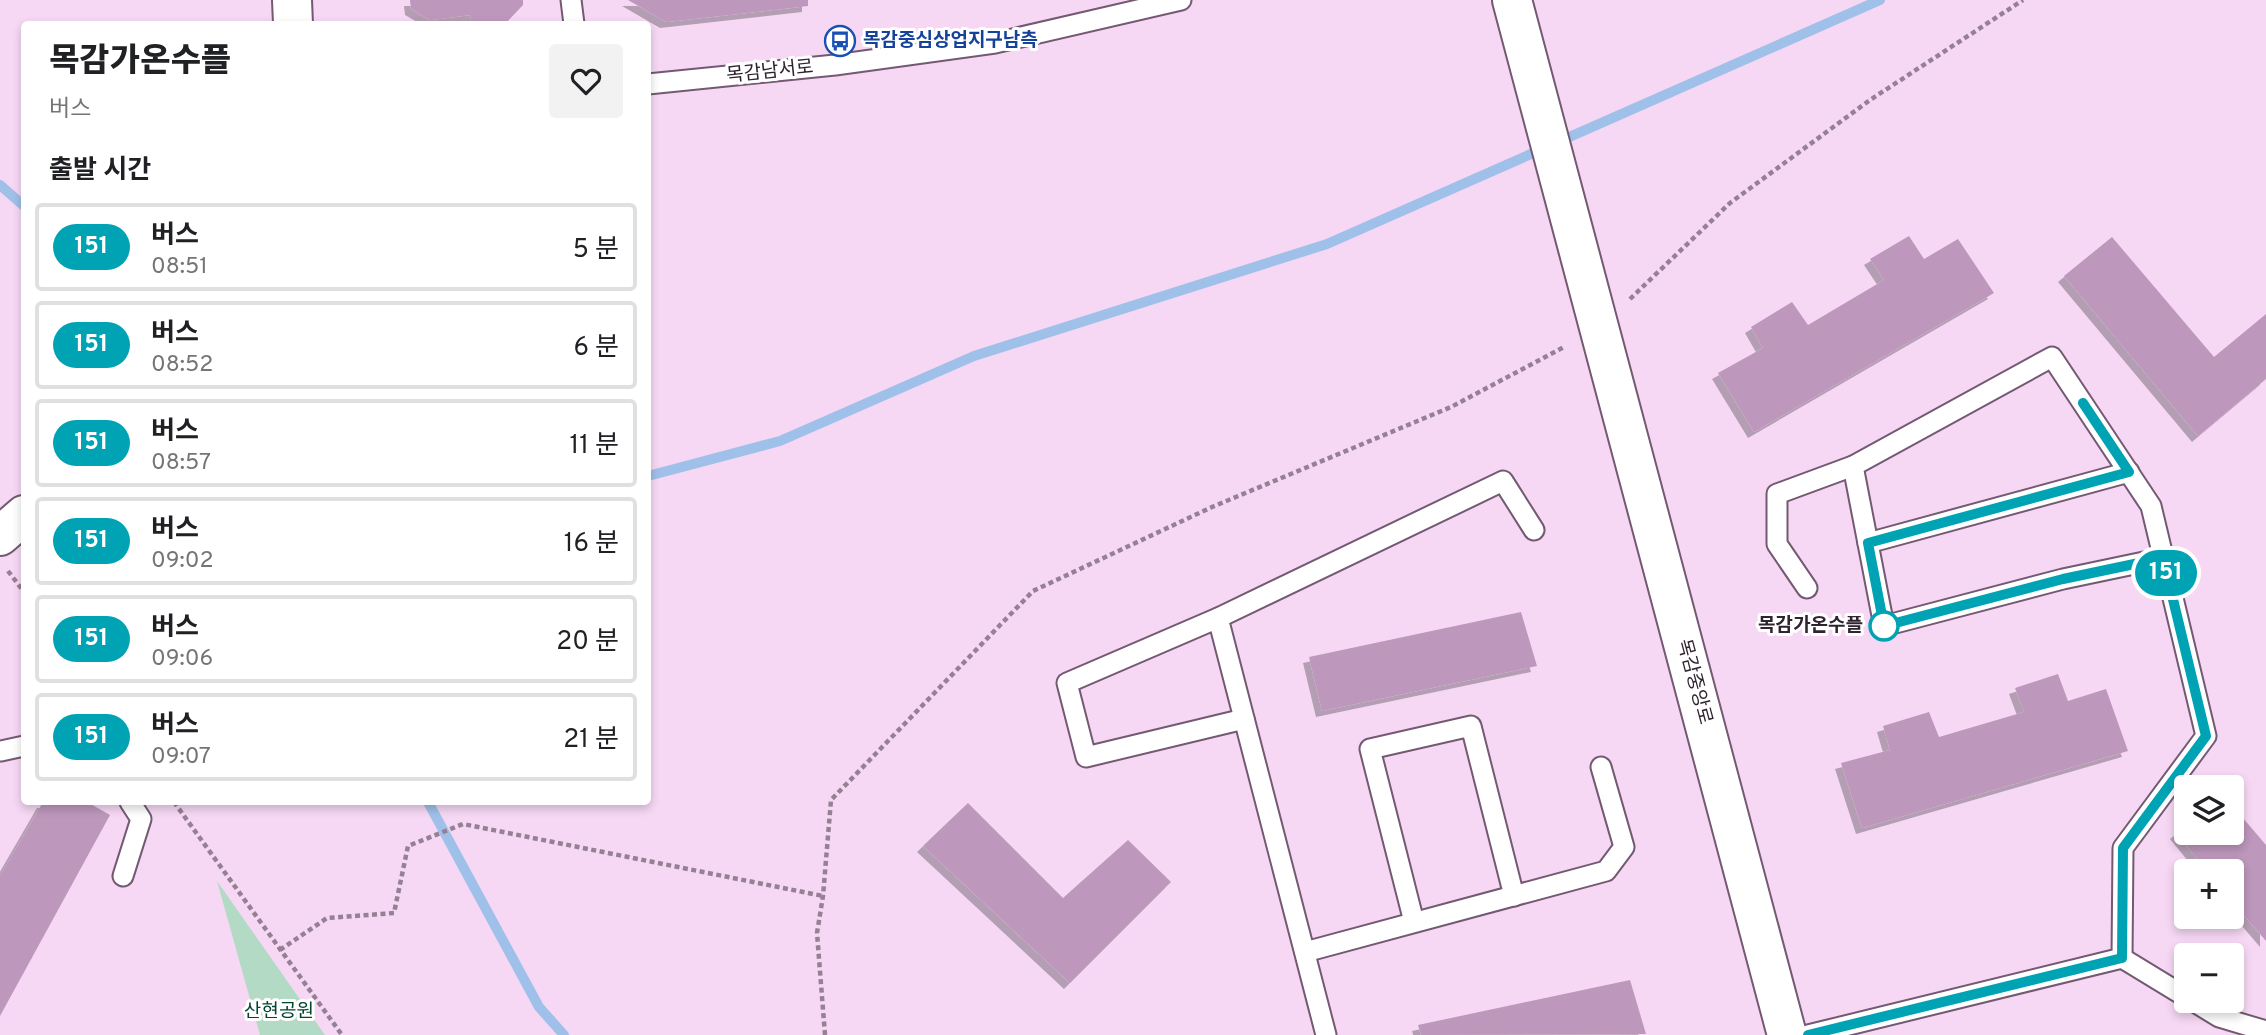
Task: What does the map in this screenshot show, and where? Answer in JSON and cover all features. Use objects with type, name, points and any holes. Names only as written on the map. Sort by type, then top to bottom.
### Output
[{"type":"street","points":[[292,0],[293,21]]},
{"type":"street","name":"목감중앙로","points":[[1512,0],[1787,1035]]},
{"type":"street","points":[[0,536],[21,518]]},
{"type":"lane","points":[[571,0],[574,21]]},
{"type":"lane","name":"목감남서로","points":[[651,84],[835,65],[995,43],[1181,0]]},
{"type":"lane","points":[[1807,588],[1777,544],[1777,494],[1853,466],[2052,357],[2151,506],[2206,736],[2123,848],[2122,958]]},
{"type":"lane","points":[[1853,466],[1884,626],[2063,579],[2163,558]]},
{"type":"lane","points":[[1868,543],[2129,472]]},
{"type":"lane","points":[[1244,719],[1086,757],[1067,683],[1218,618],[1503,481],[1534,530]]},
{"type":"lane","points":[[1218,618],[1326,1035]]},
{"type":"lane","points":[[1414,922],[1370,749],[1471,726],[1514,896]]},
{"type":"lane","points":[[0,751],[21,747]]},
{"type":"lane","points":[[1305,951],[1606,872],[1624,847],[1601,767]]},
{"type":"lane","points":[[123,876],[141,819],[132,805]]},
{"type":"lane","points":[[1808,1035],[2122,958],[2174,990]]},
{"type":"lane","points":[[2212,1013],[2266,1031]]},
{"type":"path","points":[[825,1035],[817,933],[831,800],[1033,591],[1212,508],[1451,407],[1600,329],[1730,203],[1870,100],[2023,0]]},
{"type":"path","points":[[0,560],[21,588]]},
{"type":"path","points":[[176,805],[342,1035]]},
{"type":"path","points":[[280,950],[327,918],[394,913],[408,846],[463,824],[823,896]]},
{"type":"green space","name":"산현공원","points":[[217,881],[325,1035],[260,1035]]},
{"type":"building","points":[[410,0],[523,0],[523,5],[508,21],[471,21],[470,15],[430,20],[411,9]]},
{"type":"building","points":[[628,0],[808,0],[808,6],[666,22]]},
{"type":"building","points":[[1909,236],[1924,259],[1958,239],[1994,293],[1754,432],[1718,373],[1763,348],[1751,327],[1792,302],[1808,325],[1884,280],[1870,259]]},
{"type":"building","points":[[2112,237],[2214,357],[2266,314],[2266,379],[2198,436],[2064,276]]},
{"type":"building","points":[[1521,612],[1537,666],[1322,711],[1309,657]]},
{"type":"building","points":[[2058,674],[2068,701],[2106,689],[2128,751],[1862,828],[1841,763],[1890,750],[1883,726],[1929,712],[1939,737],[2024,712],[2015,688]]},
{"type":"building","points":[[968,803],[1063,898],[1128,840],[1171,882],[1070,983],[923,846]]},
{"type":"building","points":[[41,805],[92,805],[110,815],[0,1016],[0,876]]},
{"type":"building","points":[[2244,819],[2266,845],[2266,941],[2244,915],[2244,859],[2197,859],[2186,845],[2244,845]]},
{"type":"building","points":[[1630,980],[1646,1034],[1421,1035],[1418,1025]]},
{"type":"waterway","points":[[651,475],[780,441],[974,356],[1327,244],[1880,0]]},
{"type":"waterway","points":[[0,185],[21,203]]},
{"type":"waterway","points":[[430,805],[539,1007],[564,1035]]},
{"type":"bus line","name":"151","points":[[1808,1035],[2122,958],[2123,848],[2206,736],[2163,558],[2063,579],[1884,626],[1868,543],[2129,472],[2083,403]]},
{"type":"place","name":"목감중심상업지구남측","points":[[840,41]]},
{"type":"place","name":"목감가온수플","points":[[1884,626]]}]
